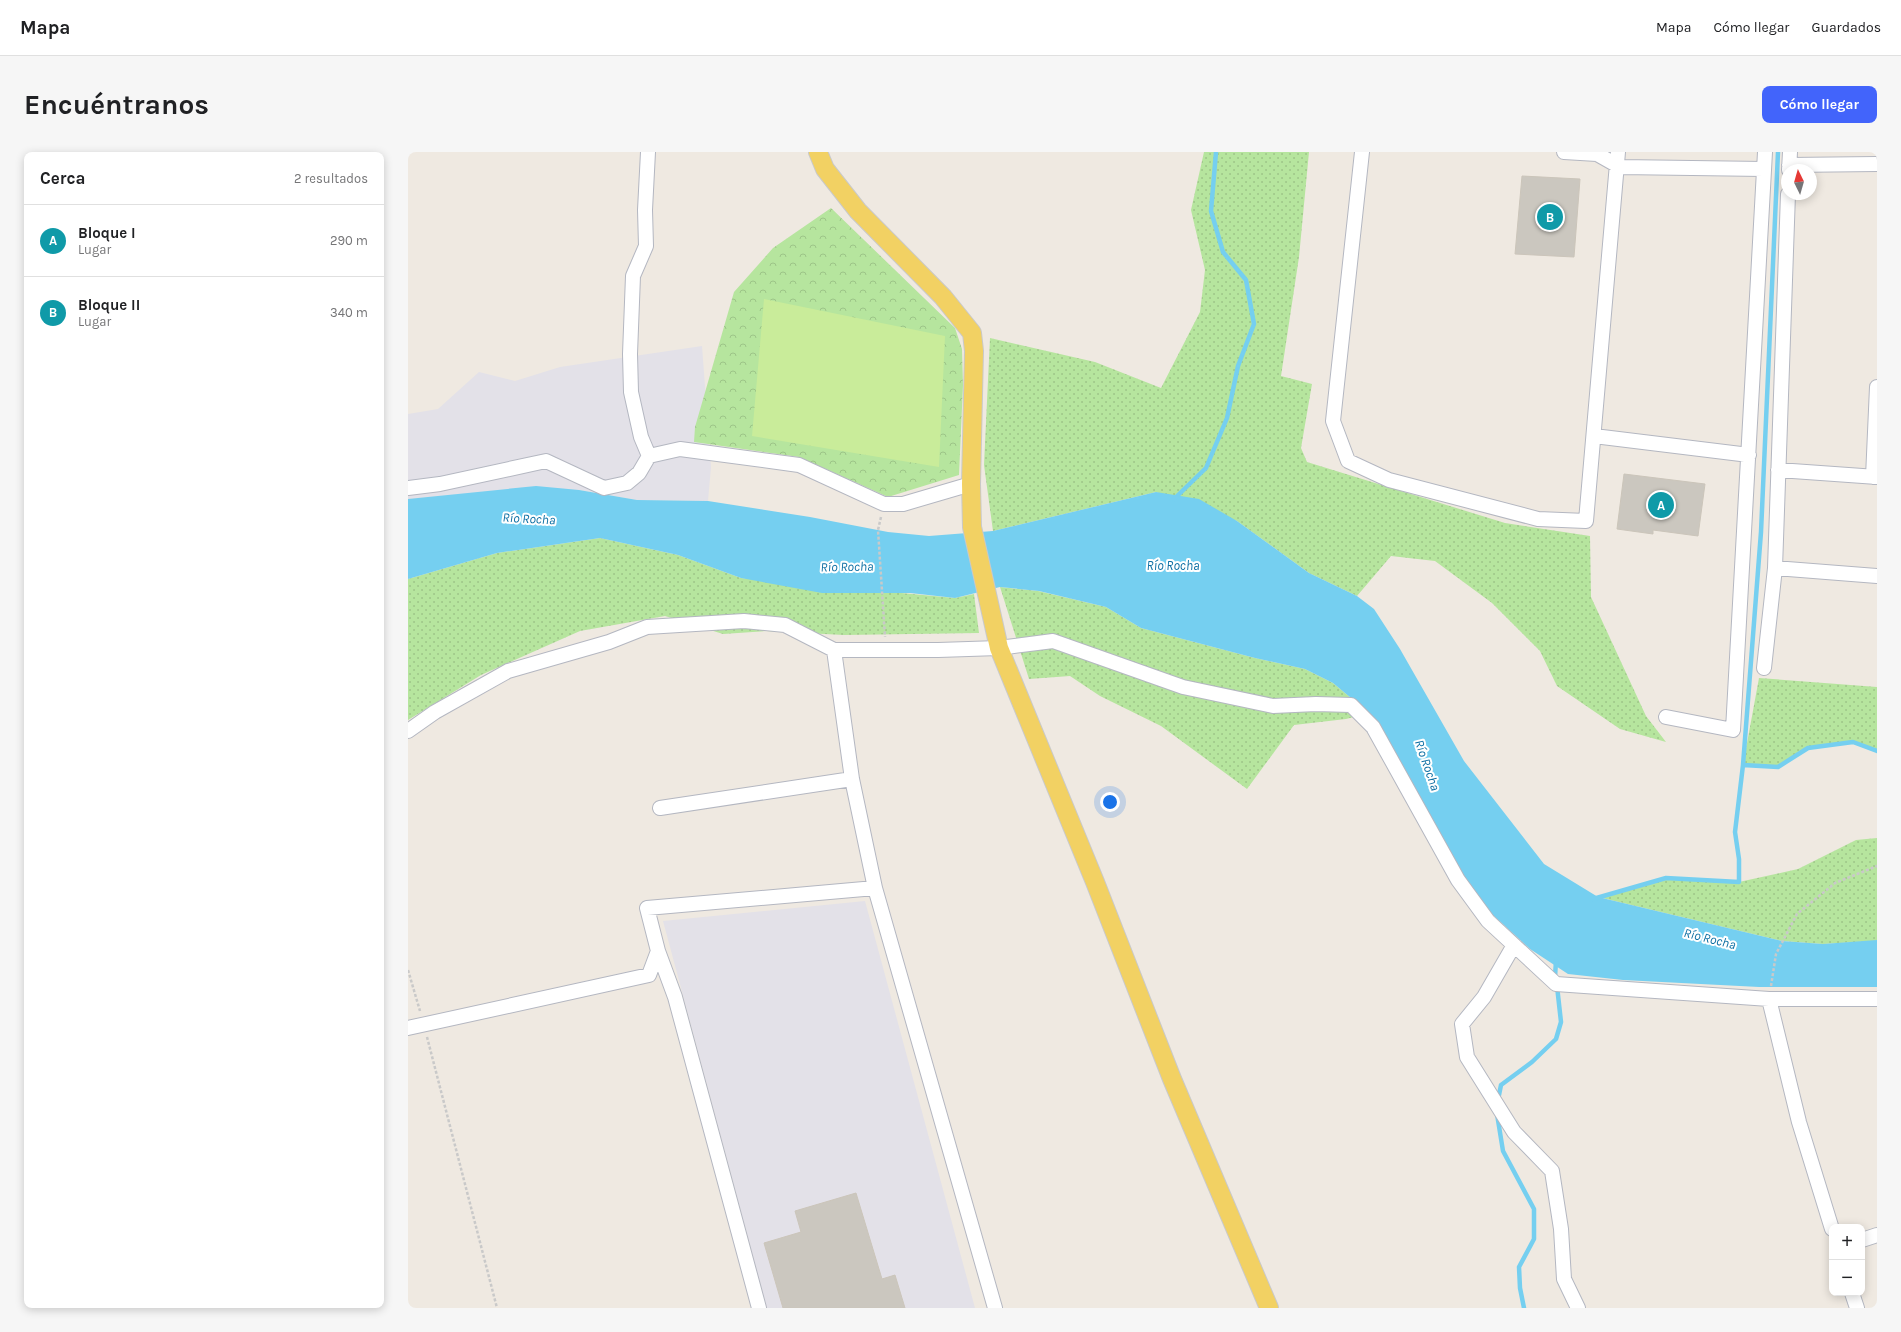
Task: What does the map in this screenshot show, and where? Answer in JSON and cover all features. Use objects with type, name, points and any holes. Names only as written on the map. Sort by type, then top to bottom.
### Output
[{"type":"main road","points":[[818,152],[825,170],[858,211],[943,297],[972,333],[974,351],[971,484],[972,527],[999,648],[1095,882],[1172,1079],[1269,1308]]},
{"type":"street","points":[[408,488],[440,484],[546,461],[604,488],[627,483],[640,474],[649,456],[641,437],[631,392],[630,354],[633,276],[646,246],[644,210],[648,152]]},
{"type":"street","points":[[1362,152],[1334,421],[1348,461],[1389,480],[1538,519],[1586,521],[1617,159]]},
{"type":"street","points":[[1564,152],[1597,154],[1617,159]]},
{"type":"street","points":[[1666,717],[1733,730],[1749,455],[1764,152]]},
{"type":"street","points":[[1617,159],[1620,167],[1764,169]]},
{"type":"street","points":[[1789,162],[1877,164]]},
{"type":"street","points":[[1764,668],[1775,568],[1788,200]]},
{"type":"street","points":[[1778,470],[1875,477],[1877,387]]},
{"type":"street","points":[[1594,436],[1749,455]]},
{"type":"street","points":[[649,456],[680,449],[799,465],[884,504],[903,504],[971,484]]},
{"type":"street","points":[[1775,568],[1877,576]]},
{"type":"street","points":[[408,731],[435,712],[508,672],[608,642],[647,627],[744,621],[785,625],[834,650],[886,651],[999,648],[1053,640],[1183,687],[1273,706],[1316,704],[1351,705],[1373,727],[1458,880],[1488,921],[1556,984],[1769,999],[1877,999]]},
{"type":"street","points":[[834,650],[852,779],[875,888],[995,1308]]},
{"type":"street","points":[[660,808],[852,779]]},
{"type":"street","points":[[759,1308],[676,997],[658,952],[647,908],[875,888]]},
{"type":"street","points":[[1514,945],[1484,997],[1462,1024],[1467,1058],[1514,1132],[1552,1171],[1561,1229],[1564,1280],[1578,1308]]},
{"type":"street","points":[[408,1028],[649,976],[658,952]]},
{"type":"street","points":[[1769,999],[1799,1122],[1830,1224]]},
{"type":"street","points":[[1865,1239],[1877,1235]]},
{"type":"street","points":[[1853,1296],[1857,1308]]},
{"type":"path","points":[[878,530],[884,601],[886,651]]},
{"type":"path","points":[[1769,999],[1776,954],[1797,914],[1835,883],[1877,866]]},
{"type":"path","points":[[408,970],[424,1025],[497,1308]]},
{"type":"shaded area","points":[[702,346],[711,467],[708,501],[637,500],[579,490],[470,494],[408,499],[408,414],[438,409],[479,372],[515,381],[560,367]]},
{"type":"shaded area","points":[[865,901],[975,1308],[767,1308],[663,921]]},
{"type":"green space","points":[[1204,152],[1309,152],[1299,257],[1281,376],[1312,384],[1301,448],[1307,462],[1505,523],[1590,536],[1591,597],[1646,716],[1666,742],[1620,729],[1557,686],[1540,651],[1492,603],[1435,561],[1391,556],[1357,596],[1309,573],[1237,521],[1156,492],[993,531],[984,465],[990,338],[1095,362],[1161,388],[1200,312],[1205,270],[1191,210]]},
{"type":"green space","points":[[831,208],[955,328],[962,349],[963,385],[959,475],[888,497],[799,457],[694,442],[695,427],[734,292],[773,248]]},
{"type":"green space","points":[[764,299],[945,336],[939,467],[752,436]]},
{"type":"green space","points":[[600,538],[678,555],[741,578],[955,598],[974,594],[979,633],[844,635],[766,631],[723,634],[665,616],[580,631],[481,675],[408,720],[408,579],[497,553]]},
{"type":"green space","points":[[1000,587],[1038,591],[1106,607],[1141,628],[1255,658],[1305,669],[1333,683],[1369,713],[1346,719],[1294,725],[1247,789],[1161,726],[1100,696],[1070,676],[1029,679]]},
{"type":"green space","points":[[1759,678],[1877,687],[1877,751],[1853,742],[1808,748],[1778,767],[1743,765]]},
{"type":"green space","points":[[1877,838],[1877,940],[1875,941],[1823,944],[1782,941],[1598,897],[1666,878],[1739,882],[1798,869],[1856,840]]},
{"type":"water","name":"Río Rocha","points":[[536,486],[579,490],[637,500],[708,501],[810,517],[888,532],[929,536],[993,531],[1156,492],[1199,499],[1237,521],[1309,573],[1357,596],[1374,609],[1400,649],[1464,761],[1544,864],[1598,897],[1782,941],[1823,944],[1877,940],[1877,987],[1759,987],[1623,980],[1568,974],[1530,949],[1483,906],[1467,882],[1369,713],[1333,683],[1305,669],[1255,658],[1141,628],[1106,607],[1039,591],[1000,587],[955,598],[910,593],[822,593],[741,578],[678,555],[600,538],[497,553],[408,579],[408,499]]},
{"type":"building","points":[[1522,176],[1580,179],[1574,257],[1515,254]]},
{"type":"building","points":[[1624,474],[1705,484],[1698,536],[1653,530],[1653,534],[1617,529]]},
{"type":"building","points":[[856,1193],[882,1279],[895,1275],[905,1308],[783,1308],[764,1243],[801,1232],[795,1211]]},
{"type":"waterway","points":[[1174,499],[1206,468],[1227,418],[1238,366],[1254,324],[1246,280],[1223,252],[1211,211],[1216,152]]},
{"type":"waterway","points":[[1593,899],[1666,878],[1739,882],[1739,859],[1735,832],[1743,765],[1761,532],[1778,152]]},
{"type":"waterway","points":[[1743,765],[1778,767],[1808,748],[1853,742],[1877,751]]},
{"type":"waterway","points":[[1555,977],[1556,961]]},
{"type":"waterway","points":[[1499,1095],[1501,1085],[1532,1062],[1556,1039],[1561,1022],[1557,986]]},
{"type":"waterway","points":[[1497,1114],[1503,1151],[1534,1209],[1534,1239],[1519,1267],[1520,1288],[1524,1308]]},
{"type":"place","name":"Bloque II","points":[[1550,217]]},
{"type":"place","name":"Bloque I","points":[[1661,505]]}]
